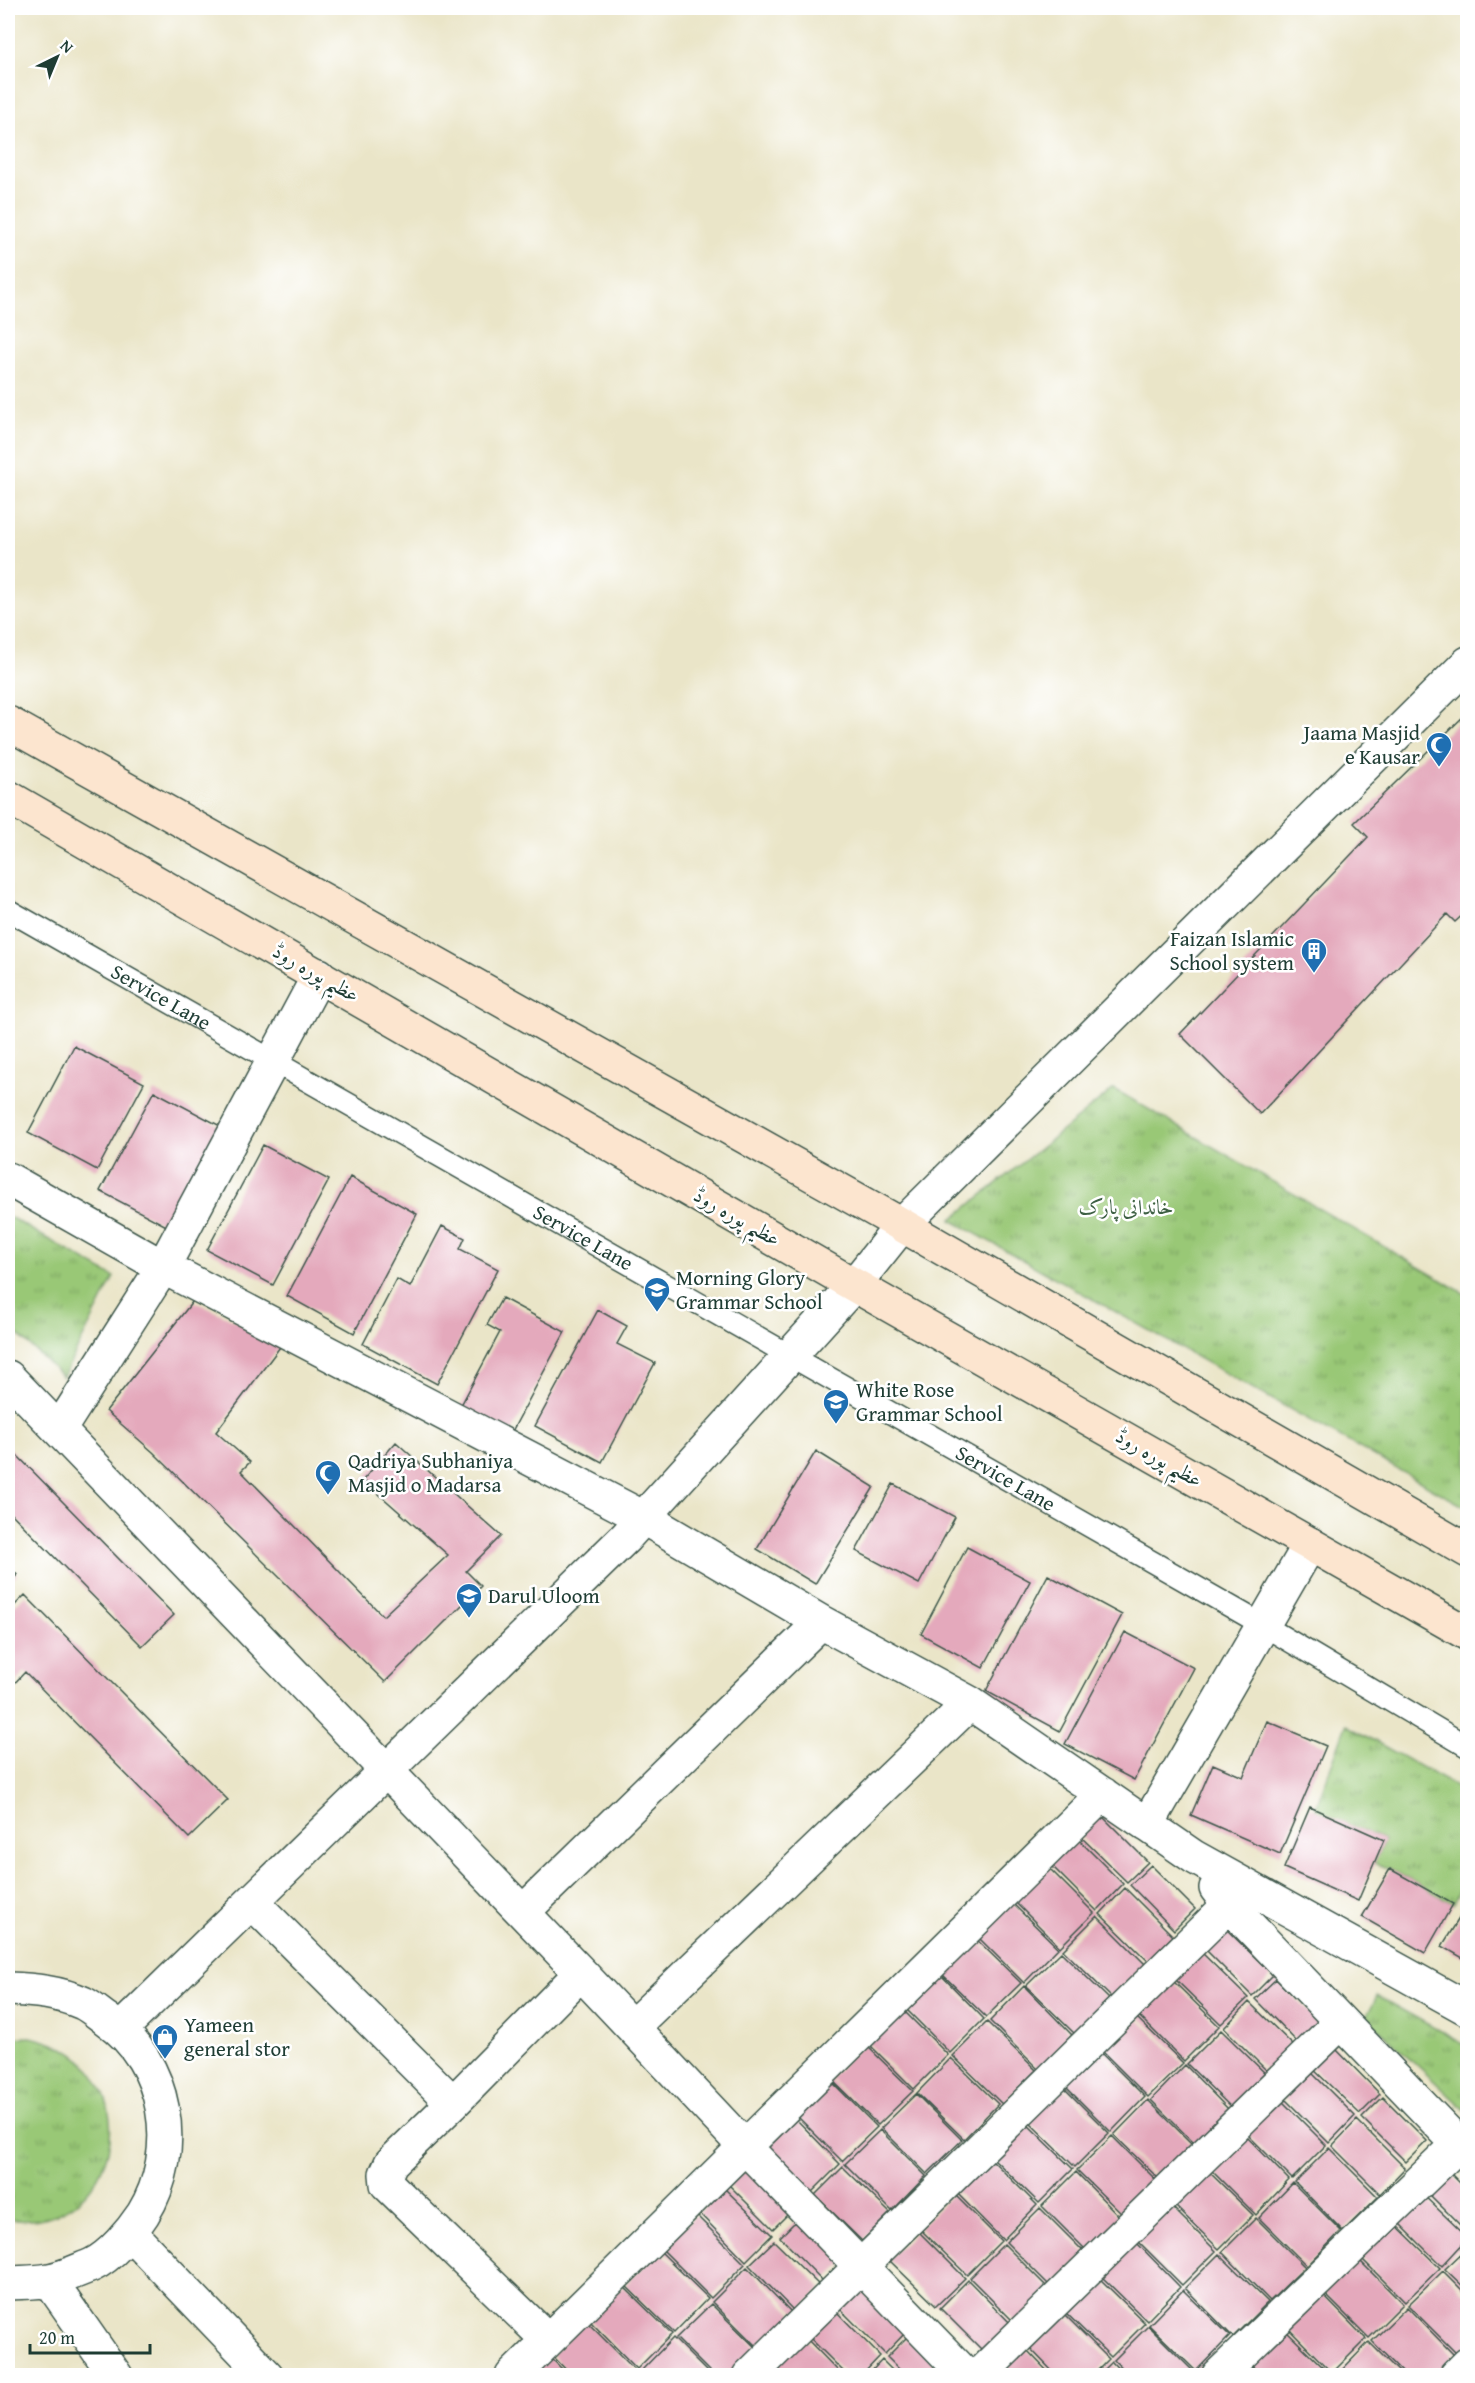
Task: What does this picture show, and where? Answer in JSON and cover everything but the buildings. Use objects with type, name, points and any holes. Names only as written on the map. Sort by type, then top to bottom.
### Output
[{"type":"main road","points":[[8,723],[902,1226],[1467,1551]]},
{"type":"main road","name":"عظیم پورہ روڈ","points":[[8,797],[854,1285],[1467,1634]]},
{"type":"street","points":[[121,2029],[535,1628],[644,1518],[854,1285],[902,1226],[1467,663]]},
{"type":"street","points":[[59,1430],[163,1267],[319,975]]},
{"type":"street","points":[[8,1179],[163,1267],[644,1518],[821,1622],[970,1703],[1194,1857],[1467,2009]]},
{"type":"street","points":[[10,1385],[59,1430],[967,2376]]},
{"type":"street","points":[[1147,1825],[1310,1544]]},
{"type":"street","points":[[523,1912],[821,1622]]},
{"type":"street","points":[[632,2027],[970,1703]]},
{"type":"street","points":[[512,2376],[1103,1794]]},
{"type":"street","points":[[1194,1857],[1229,1905],[1463,2149],[1218,2376]]},
{"type":"street","points":[[252,1902],[453,2103]]},
{"type":"street","points":[[749,2376],[1229,1905]]},
{"type":"street","points":[[548,2340],[387,2184],[386,2174],[391,2163],[581,1973]]},
{"type":"street","points":[[8,1989],[43,1990],[85,2004],[121,2029],[148,2066],[164,2107],[166,2152],[154,2196],[130,2233],[94,2264],[50,2280],[8,2283]]},
{"type":"street","points":[[978,2376],[1341,2022]]},
{"type":"street","points":[[130,2233],[267,2376]]},
{"type":"street","points":[[50,2280],[116,2376]]},
{"type":"street","points":[[1456,2376],[1467,2364]]},
{"type":"lane","name":"Service Lane","points":[[8,910],[1263,1625],[1467,1747]]},
{"type":"green space","name":"خاندانی پارک","points":[[1114,1089],[1467,1295],[1467,1508],[951,1220]]},
{"type":"green space","points":[[8,1216],[114,1277],[63,1377],[8,1325]]},
{"type":"green space","points":[[1346,1725],[1467,1793],[1467,1873],[1453,1904],[1390,1869],[1374,1863],[1384,1840],[1315,1810]]},
{"type":"green space","points":[[1377,1996],[1467,2046],[1467,2112],[1366,2017]]},
{"type":"green space","points":[[31,2037],[52,2043],[84,2063],[102,2089],[110,2116],[109,2144],[101,2171],[86,2193],[65,2210],[39,2219],[8,2219],[8,2038]]},
{"type":"place","name":"Jaama Masjid e Kausar","points":[[1439,768]]},
{"type":"place","name":"Faizan Islamic School system","points":[[1314,974]]},
{"type":"place","name":"Morning Glory Grammar School","points":[[657,1313]]},
{"type":"place","name":"White Rose Grammar School","points":[[836,1425]]},
{"type":"place","name":"Qadriya Subhaniya Masjid o Madarsa","points":[[328,1496]]},
{"type":"place","name":"Darul Uloom","points":[[469,1619]]},
{"type":"place","name":"Yameen general stor","points":[[165,2060]]}]
